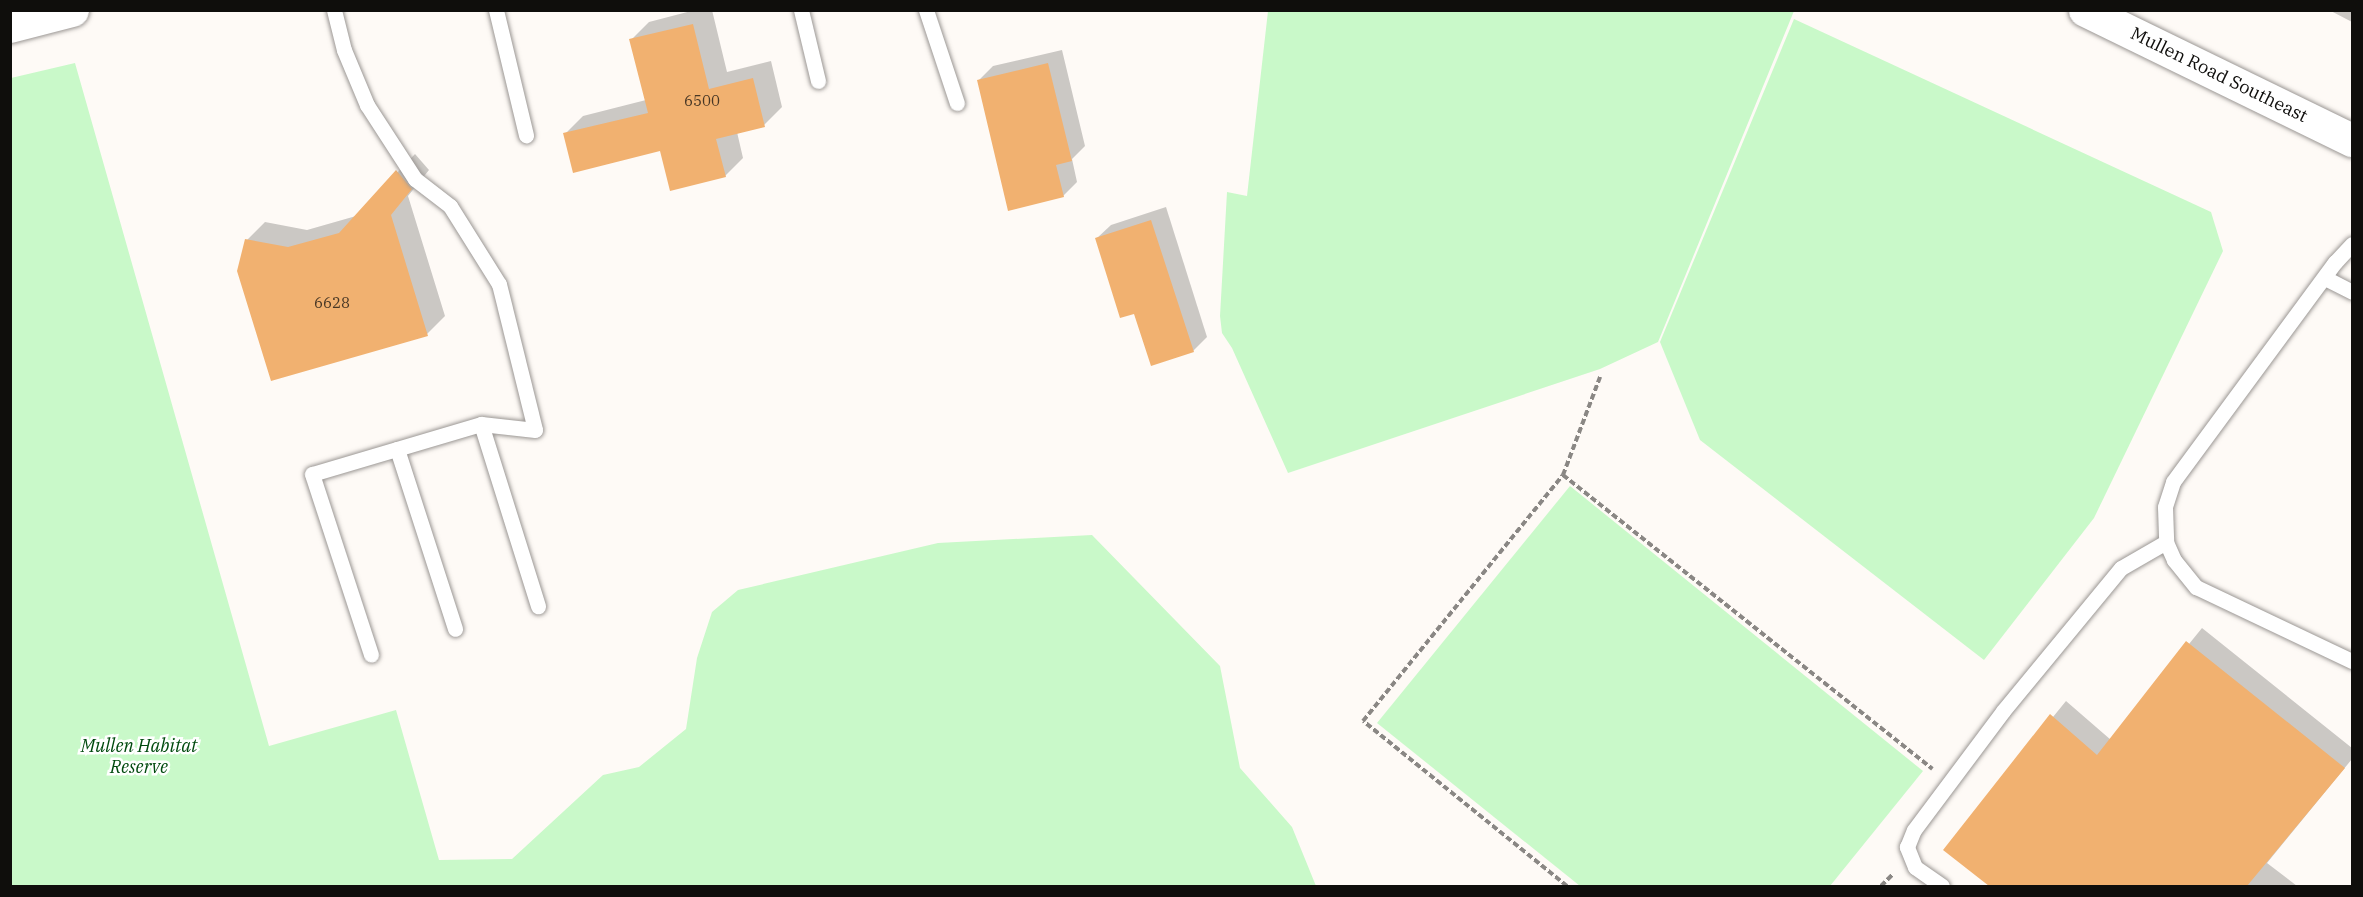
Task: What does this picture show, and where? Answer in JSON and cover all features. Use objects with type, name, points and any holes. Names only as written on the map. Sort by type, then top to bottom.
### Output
[{"type":"street","points":[[10,26],[72,10]]},
{"type":"street","name":"Mullen Road Southeast","points":[[2085,10],[2352,140]]},
{"type":"lane","points":[[334,10],[344,50],[367,105],[415,179],[450,206],[499,284],[535,430],[481,424],[312,474],[371,655]]},
{"type":"lane","points":[[496,10],[526,135]]},
{"type":"lane","points":[[801,10],[818,81]]},
{"type":"lane","points":[[926,10],[957,103]]},
{"type":"lane","points":[[2352,244],[2173,482],[2165,507],[2166,542],[2174,560],[2196,587],[2352,661]]},
{"type":"lane","points":[[2325,278],[2352,291]]},
{"type":"lane","points":[[481,424],[538,606]]},
{"type":"lane","points":[[397,449],[455,629]]},
{"type":"lane","points":[[1942,886],[1915,867],[1907,847],[1914,830],[2121,568],[2166,542]]},
{"type":"path","points":[[1567,886],[1363,721],[1563,475],[1600,377]]},
{"type":"path","points":[[1563,475],[1949,783]]},
{"type":"green space","points":[[1268,10],[1794,11],[1658,342],[1600,369],[1288,473],[1232,348],[1222,333],[1220,316],[1227,192],[1247,196]]},
{"type":"green space","points":[[1794,19],[2211,212],[2223,251],[2094,518],[1984,660],[1700,440],[1660,342]]},
{"type":"green space","name":"Mullen Habitat Reserve","points":[[75,63],[269,746],[396,710],[439,860],[512,859],[603,775],[639,767],[686,729],[697,658],[712,612],[738,590],[938,543],[1092,535],[1220,666],[1240,768],[1292,827],[1316,886],[11,886],[11,78]]},
{"type":"green space","points":[[1570,486],[1923,771],[1830,886],[1580,886],[1377,723]]},
{"type":"building","points":[[693,24],[709,89],[753,78],[765,127],[716,139],[726,177],[670,191],[660,151],[573,173],[563,133],[648,113],[629,39]]},
{"type":"building","points":[[1048,63],[1072,161],[1056,165],[1064,197],[1008,211],[977,80]]},
{"type":"building","points":[[396,170],[412,189],[391,215],[428,336],[271,381],[237,271],[245,239],[288,247],[339,233]]},
{"type":"building","points":[[1151,220],[1194,352],[1151,366],[1134,314],[1120,318],[1095,238]]},
{"type":"building","points":[[2186,641],[2345,768],[2247,886],[1989,886],[1943,850],[2050,714],[2097,755]]}]
